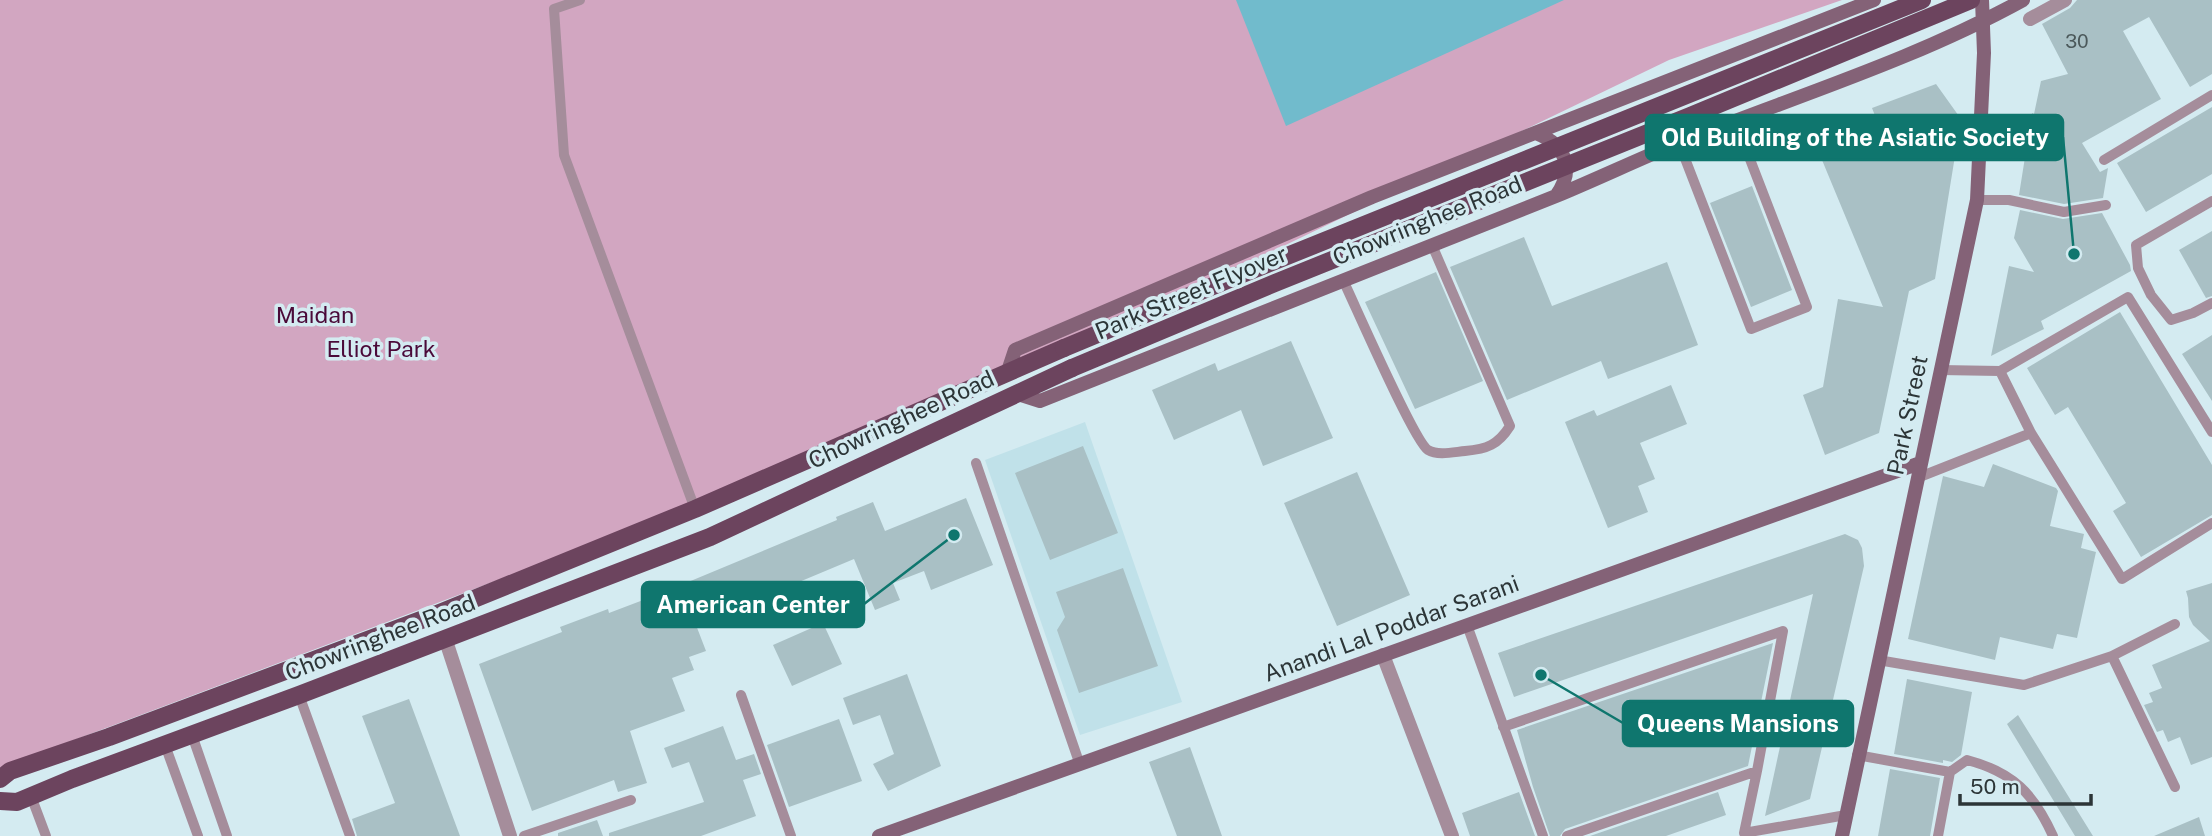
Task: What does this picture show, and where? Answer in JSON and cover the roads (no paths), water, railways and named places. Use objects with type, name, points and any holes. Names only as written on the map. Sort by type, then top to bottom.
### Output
[{"type":"main road","name":"Chowringhee Road","points":[[0,779],[10,771],[109,737],[478,597],[695,509],[1007,371],[1015,350],[1372,197],[1874,0]]},
{"type":"main road","name":"Park Street Flyover","points":[[1007,371],[1923,0]]},
{"type":"main road","name":"Park Street Flyover","points":[[1014,393],[1288,278],[1971,0]]},
{"type":"main road","name":"Park Street","points":[[1842,836],[1857,755],[1977,200],[1984,21],[1982,0]]},
{"type":"main road","name":"Chowringhee Road","points":[[0,801],[17,802],[710,537],[1014,393],[1040,401],[1556,196],[1679,143],[1984,21],[2023,0]]},
{"type":"main road","points":[[1535,132],[1554,142],[1565,159],[1566,178],[1556,196]]},
{"type":"main road","name":"Anandi Lal Poddar Sarani","points":[[878,836],[902,832],[1383,655],[1920,463]]},
{"type":"main road","points":[[478,597],[488,622]]},
{"type":"street","points":[[2030,19],[2065,0]]},
{"type":"street","points":[[445,638],[510,836]]},
{"type":"street","points":[[1383,655],[1452,836]]},
{"type":"lane","points":[[580,0],[554,9],[564,155],[695,509]]},
{"type":"lane","points":[[2104,160],[2212,95]]},
{"type":"lane","points":[[1679,143],[1751,329],[1807,307],[1736,122]]},
{"type":"lane","points":[[1977,200],[2009,200],[2064,212],[2106,205]]},
{"type":"lane","points":[[2212,201],[2136,245],[2138,268],[2142,277],[2151,295],[2171,320],[2212,303]]},
{"type":"lane","points":[[1343,280],[1427,450],[1442,454],[1482,449],[1501,439],[1510,426],[1432,245]]},
{"type":"lane","points":[[1940,370],[2000,371],[2128,297],[2212,432]]},
{"type":"lane","points":[[2000,371],[2031,433],[2122,579],[2212,523]]},
{"type":"lane","points":[[1917,478],[2031,433]]},
{"type":"lane","points":[[976,463],[1080,765]]},
{"type":"lane","points":[[1878,660],[2024,685],[2112,656],[2175,624]]},
{"type":"lane","points":[[1467,625],[1543,836]]},
{"type":"lane","points":[[1503,727],[1783,631],[1744,833],[1846,815]]},
{"type":"lane","points":[[2112,656],[2175,788]]},
{"type":"lane","points":[[299,695],[350,836]]},
{"type":"lane","points":[[741,695],[791,836]]},
{"type":"lane","points":[[192,735],[228,836]]},
{"type":"lane","points":[[165,745],[198,836]]},
{"type":"lane","points":[[1857,755],[1950,772],[1968,760],[1992,766],[2028,792],[2042,812],[2053,836]]},
{"type":"lane","points":[[1567,836],[1757,771]]},
{"type":"lane","points":[[1938,836],[1950,772]]},
{"type":"lane","points":[[31,796],[46,836]]},
{"type":"lane","points":[[524,836],[631,800]]},
{"type":"water","points":[[1236,0],[1564,0],[1286,126]]},
{"type":"place","name":"Old Building of the Asiatic Society","points":[[2074,254]]},
{"type":"place","name":"American Center","points":[[954,535]]},
{"type":"place","name":"Queens Mansions","points":[[1541,675]]},
{"type":"park label","name":"Maidan","points":[[315,314]]},
{"type":"park label","name":"Elliot Park","points":[[381,348]]}]
